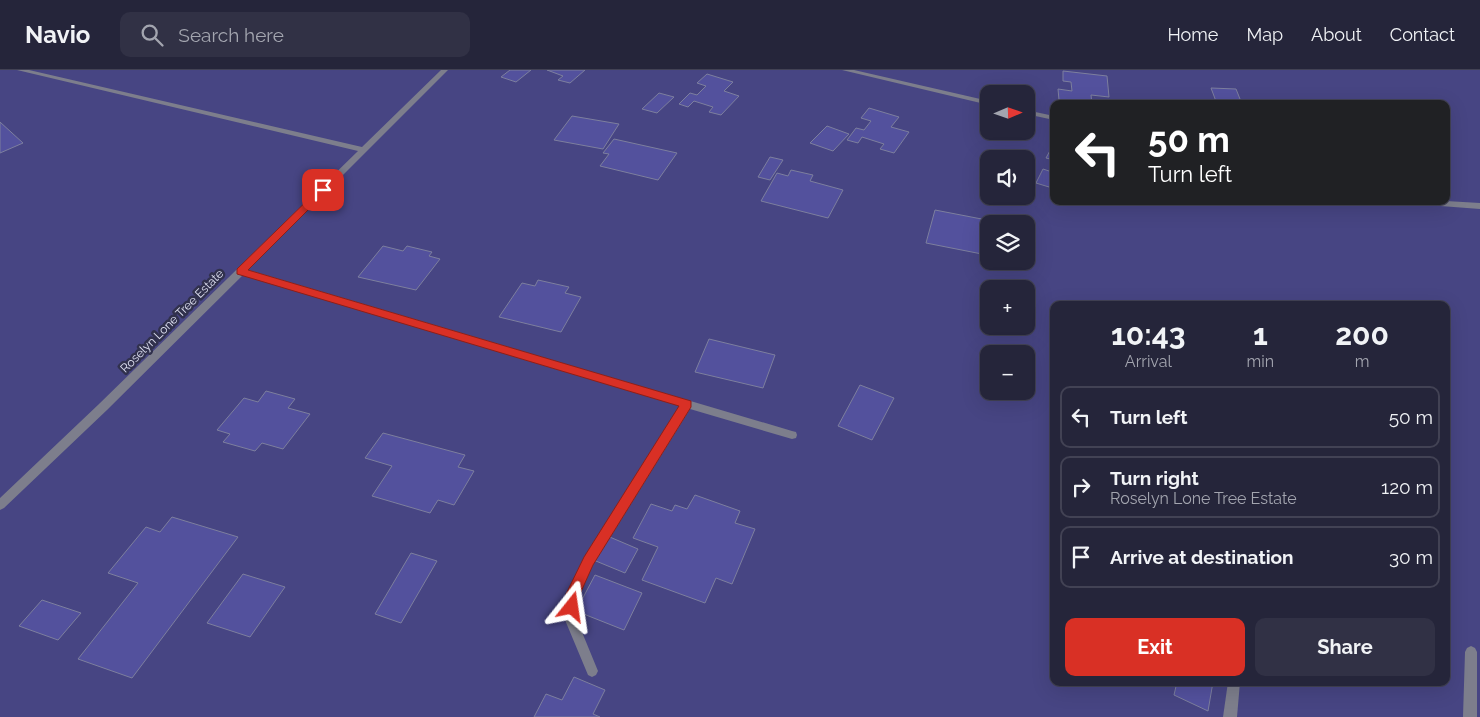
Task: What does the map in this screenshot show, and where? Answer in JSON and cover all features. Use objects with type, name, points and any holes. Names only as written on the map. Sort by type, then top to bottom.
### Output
[{"type":"street","points":[[20,70],[364,150]]},
{"type":"street","name":"Roselyn Lone Tree Estate","points":[[0,504],[445,70]]},
{"type":"street","points":[[845,70],[980,101]]},
{"type":"street","points":[[1035,114],[1050,117]]},
{"type":"street","points":[[1450,204],[1480,206]]},
{"type":"street","points":[[241,271],[792,435]]},
{"type":"street","points":[[592,671],[570,620],[573,594],[589,561],[687,404]]},
{"type":"street","points":[[1470,717],[1471,652]]},
{"type":"street","points":[[1230,717],[1234,686]]},
{"type":"shaded area","points":[[0,70],[1480,70],[1480,717],[0,717]]},
{"type":"building","points":[[510,70],[531,70],[516,82],[501,77]]},
{"type":"building","points":[[547,70],[585,70],[570,83],[558,80],[563,76]]},
{"type":"building","points":[[1063,71],[1107,76],[1109,97],[1091,95],[1092,100],[1059,100],[1058,89],[1072,91],[1071,82],[1063,81]]},
{"type":"building","points":[[707,74],[733,82],[724,91],[739,96],[721,115],[709,112],[713,107],[694,101],[688,107],[679,104],[690,93],[697,95],[706,86],[697,83]]},
{"type":"building","points":[[1211,88],[1236,89],[1240,100],[1216,100]]},
{"type":"building","points":[[659,93],[674,97],[657,113],[642,109]]},
{"type":"building","points":[[869,108],[899,117],[891,127],[909,132],[894,153],[880,149],[884,144],[862,137],[858,143],[847,140],[856,128],[864,130],[871,121],[861,118]]},
{"type":"building","points":[[572,116],[619,124],[603,149],[554,140]]},
{"type":"building","points":[[0,122],[23,143],[0,153]]},
{"type":"building","points":[[827,126],[849,134],[833,151],[810,143]]},
{"type":"building","points":[[614,139],[677,153],[658,180],[600,166],[609,154],[603,153]]},
{"type":"building","points":[[1050,151],[1050,159],[1046,158]]},
{"type":"building","points":[[770,157],[783,160],[770,180],[758,177]]},
{"type":"building","points":[[1043,169],[1050,171],[1049,187],[1036,183]]},
{"type":"building","points":[[791,170],[813,175],[810,181],[843,190],[828,218],[761,201],[777,173],[788,176]]},
{"type":"building","points":[[935,210],[980,219],[980,254],[926,243]]},
{"type":"building","points":[[383,246],[403,251],[407,246],[432,252],[429,256],[440,259],[416,290],[358,277]]},
{"type":"building","points":[[538,280],[569,287],[565,293],[581,297],[561,332],[499,317],[522,283],[535,286]]},
{"type":"building","points":[[709,339],[775,355],[763,388],[695,372]]},
{"type":"building","points":[[860,385],[894,398],[872,440],[838,426]]},
{"type":"building","points":[[266,391],[295,399],[288,408],[310,414],[283,449],[262,443],[255,451],[223,442],[230,434],[217,430],[244,398],[258,402]]},
{"type":"building","points":[[383,433],[465,455],[458,467],[474,471],[454,505],[438,500],[430,513],[372,496],[392,466],[365,458]]},
{"type":"building","points":[[695,495],[740,511],[735,523],[755,529],[732,584],[716,578],[705,603],[642,580],[658,547],[633,538],[651,504],[672,511],[675,505],[687,509]]},
{"type":"building","points":[[172,517],[238,537],[132,678],[78,659],[138,583],[108,573],[146,527],[160,532]]},
{"type":"building","points":[[605,535],[638,549],[625,573],[591,559]]},
{"type":"building","points":[[411,553],[437,561],[401,623],[375,614]]},
{"type":"building","points":[[243,574],[285,587],[250,637],[207,623]]},
{"type":"building","points":[[595,575],[642,593],[624,630],[576,611]]},
{"type":"building","points":[[42,600],[81,613],[58,640],[19,626]]},
{"type":"building","points":[[574,677],[605,690],[593,714],[600,717],[534,717],[546,694],[562,700]]},
{"type":"building","points":[[1176,686],[1212,686],[1208,711],[1174,695]]},
{"type":"route","points":[[323,190],[241,271],[687,404],[589,561],[573,594],[572,607]]}]
